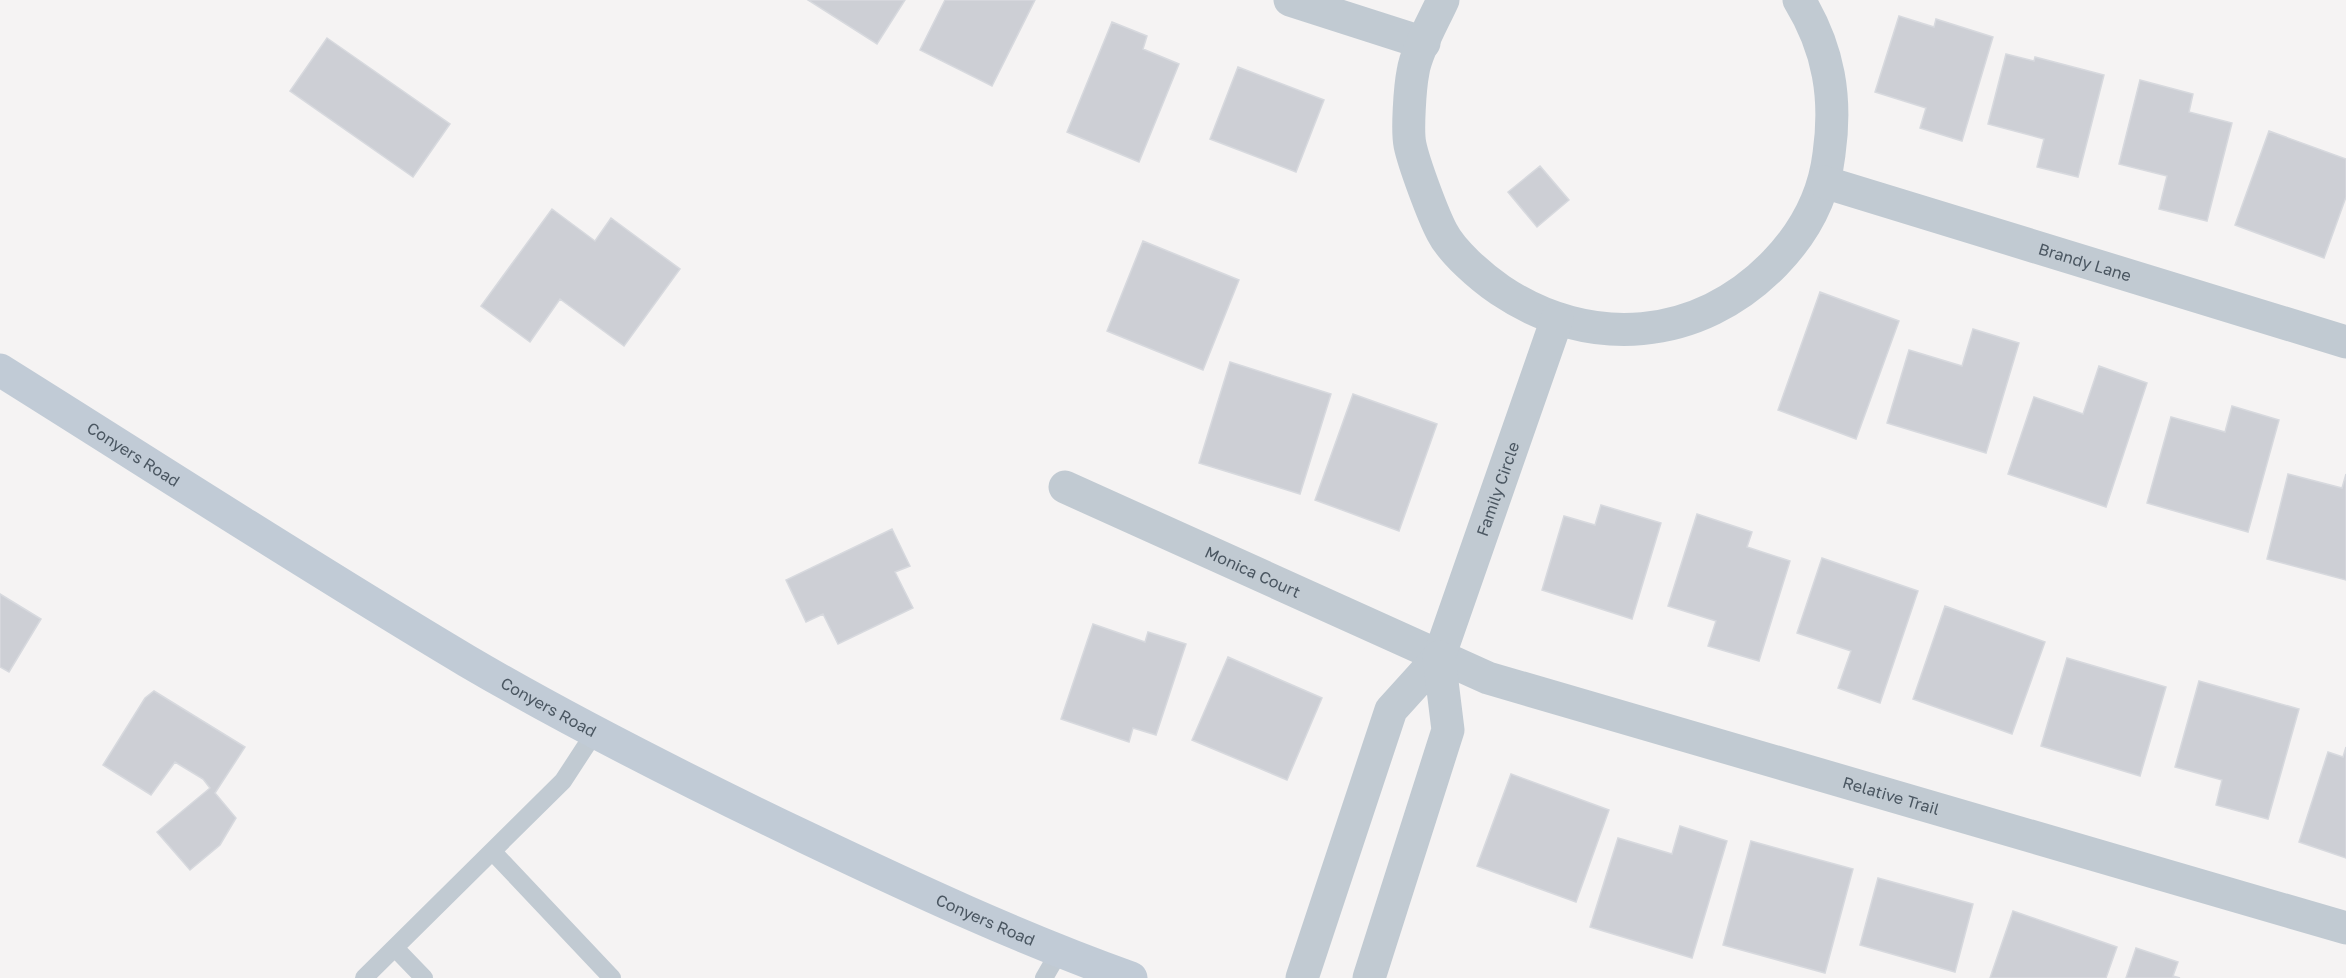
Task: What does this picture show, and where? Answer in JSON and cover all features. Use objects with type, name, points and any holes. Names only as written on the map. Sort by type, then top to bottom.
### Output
[{"type":"main road","name":"Conyers Road","points":[[0,370],[468,661],[595,732],[682,778],[934,898],[1052,965],[1131,978]]},
{"type":"street","points":[[1290,0],[1424,43]]},
{"type":"street","points":[[1443,0],[1413,70],[1410,144],[1442,233],[1481,278],[1527,308],[1576,326],[1626,331],[1683,322],[1724,304],[1758,281],[1791,247],[1816,203],[1824,182],[1834,118],[1826,59],[1810,18],[1799,0]]},
{"type":"street","name":"Brandy Lane","points":[[1824,182],[2346,342]]},
{"type":"street","name":"Family Circle","points":[[1302,978],[1391,710],[1439,657],[1557,319]]},
{"type":"street","name":"Monica Court","points":[[1065,486],[1439,657]]},
{"type":"street","name":"Family Circle","points":[[1369,978],[1448,730],[1439,657]]},
{"type":"street","name":"Relative Trail","points":[[1439,657],[1500,681],[2346,928]]},
{"type":"lane","points":[[364,978],[563,781],[595,732]]},
{"type":"lane","points":[[493,852],[612,978]]},
{"type":"lane","points":[[396,948],[424,978]]},
{"type":"building","points":[[808,0],[905,0],[877,44]]},
{"type":"building","points":[[945,0],[1035,0],[992,86],[920,50]]},
{"type":"building","points":[[1899,16],[1934,27],[1936,19],[1993,37],[1962,141],[1920,128],[1926,108],[1875,92]]},
{"type":"building","points":[[1112,22],[1147,36],[1143,49],[1179,64],[1139,162],[1067,132]]},
{"type":"building","points":[[327,38],[450,124],[413,177],[290,91]]},
{"type":"building","points":[[2006,54],[2034,61],[2035,57],[2104,75],[2078,177],[2037,167],[2044,139],[1988,124]]},
{"type":"building","points":[[1238,67],[1324,100],[1296,172],[1210,139]]},
{"type":"building","points":[[2140,80],[2193,94],[2189,112],[2232,123],[2207,221],[2159,209],[2167,176],[2119,164]]},
{"type":"building","points":[[2269,131],[2346,159],[2346,197],[2324,258],[2235,225]]},
{"type":"building","points":[[1540,166],[1569,200],[1537,227],[1508,192]]},
{"type":"building","points":[[552,209],[595,241],[611,218],[680,269],[624,346],[560,299],[530,342],[481,306]]},
{"type":"building","points":[[1143,241],[1239,280],[1203,370],[1107,331]]},
{"type":"building","points":[[1820,292],[1899,321],[1856,439],[1778,410]]},
{"type":"building","points":[[1973,329],[2019,343],[1986,453],[1887,423],[1909,350],[1962,366]]},
{"type":"building","points":[[1230,362],[1331,394],[1300,494],[1199,463]]},
{"type":"building","points":[[2099,366],[2147,383],[2106,507],[2008,474],[2034,397],[2083,414]]},
{"type":"building","points":[[1353,394],[1437,424],[1399,531],[1315,500]]},
{"type":"building","points":[[2232,406],[2279,420],[2248,532],[2147,503],[2171,417],[2225,432]]},
{"type":"building","points":[[2288,474],[2342,488],[2346,474],[2346,580],[2267,559]]},
{"type":"building","points":[[1601,505],[1661,523],[1632,619],[1542,590],[1564,516],[1595,525]]},
{"type":"building","points":[[1697,514],[1752,532],[1747,547],[1790,561],[1759,661],[1708,646],[1716,621],[1668,606]]},
{"type":"building","points":[[892,529],[910,566],[895,572],[913,608],[838,644],[823,614],[806,622],[786,580]]},
{"type":"building","points":[[1822,558],[1918,591],[1880,703],[1838,688],[1851,651],[1797,633]]},
{"type":"building","points":[[0,594],[41,619],[9,672],[0,667]]},
{"type":"building","points":[[1945,606],[2045,642],[2012,734],[1913,699]]},
{"type":"building","points":[[1093,624],[1145,642],[1148,632],[1186,644],[1156,735],[1133,728],[1129,742],[1061,719]]},
{"type":"building","points":[[1228,657],[1322,698],[1287,780],[1192,740]]},
{"type":"building","points":[[2067,658],[2166,687],[2140,776],[2041,746]]},
{"type":"building","points":[[2199,681],[2299,709],[2268,819],[2216,805],[2222,780],[2175,767]]},
{"type":"building","points":[[154,691],[245,747],[215,793],[236,818],[220,845],[190,870],[157,832],[210,788],[203,779],[175,762],[151,795],[103,765],[145,698]]},
{"type":"building","points":[[2346,747],[2346,858],[2299,842],[2328,752],[2343,757]]},
{"type":"building","points":[[1511,774],[1609,810],[1576,902],[1477,866]]},
{"type":"building","points":[[1680,826],[1727,841],[1692,958],[1590,927],[1618,838],[1672,854]]},
{"type":"building","points":[[1751,841],[1853,869],[1825,973],[1723,945]]},
{"type":"building","points":[[1878,878],[1973,904],[1955,972],[1860,945]]},
{"type":"building","points":[[2013,911],[2117,947],[2106,978],[1990,978]]},
{"type":"building","points":[[2136,948],[2178,962],[2173,976],[2180,978],[2126,978]]}]
